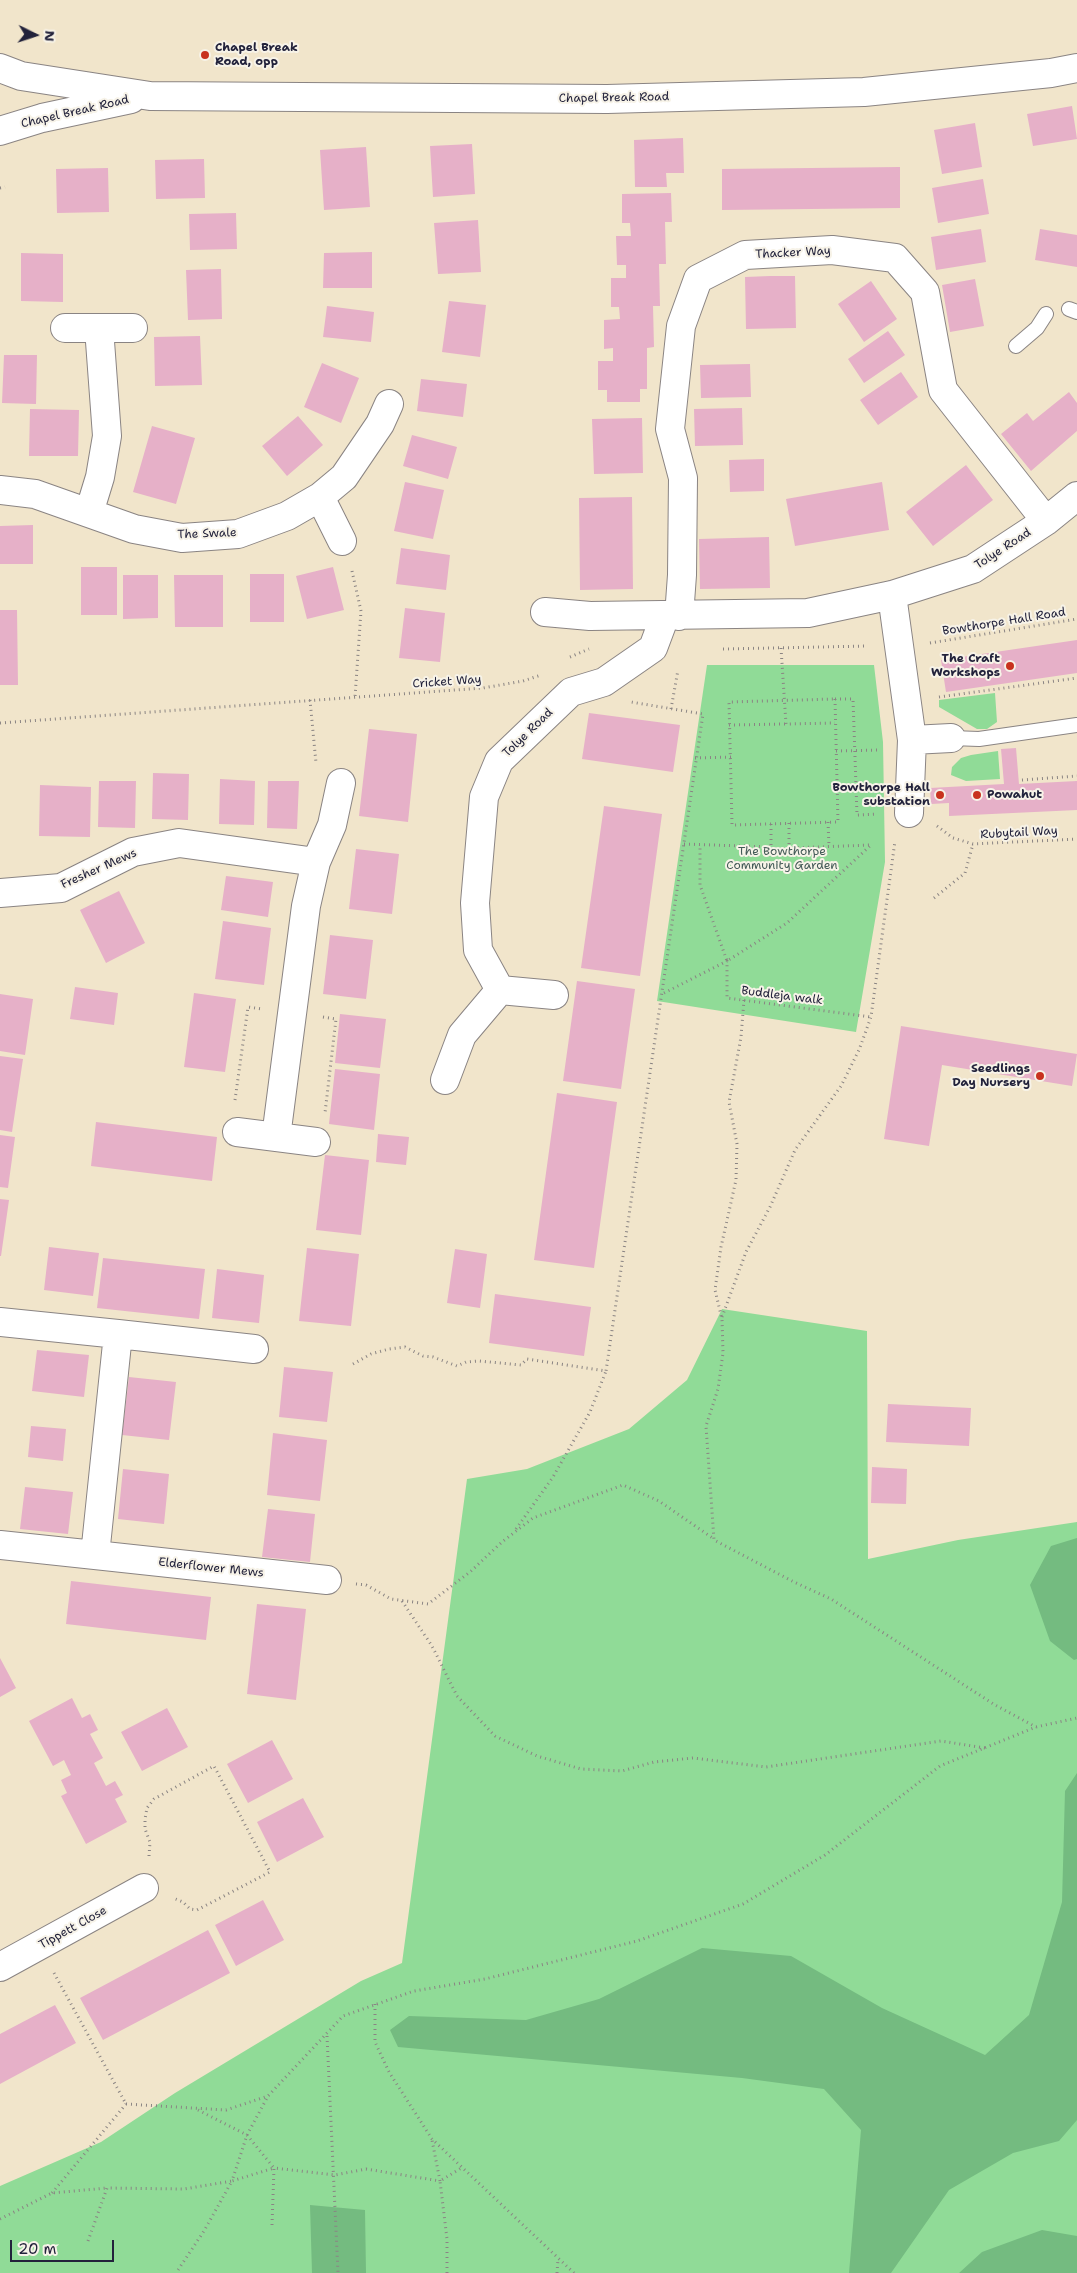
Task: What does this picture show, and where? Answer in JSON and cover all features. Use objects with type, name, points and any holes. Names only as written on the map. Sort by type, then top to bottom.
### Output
[{"type":"street","name":"Chapel Break Road","points":[[0,68],[21,76],[150,96],[607,99],[864,92],[1051,73],[1077,68]]},
{"type":"street","name":"Chapel Break Road","points":[[0,131],[42,118],[150,96]]},
{"type":"street","name":"Thacker Way","points":[[672,616],[682,575],[682,478],[670,429],[681,326],[698,279],[745,255],[832,250],[895,258],[925,292],[943,390],[1046,521]]},
{"type":"street","points":[[65,328],[133,328]]},
{"type":"street","points":[[89,513],[100,477],[107,436],[99,328]]},
{"type":"street","name":"The Swale","points":[[0,490],[36,494],[134,529],[182,538],[238,534],[287,516],[320,497],[344,477],[380,424],[389,404]]},
{"type":"street","name":"Tolye Road","points":[[545,612],[590,616],[808,613],[892,595],[973,569],[1046,521],[1077,496]]},
{"type":"street","points":[[320,497],[342,541]]},
{"type":"street","points":[[892,595],[912,745],[909,813]]},
{"type":"street","points":[[653,648],[672,616]]},
{"type":"street","name":"Tolye Road","points":[[500,990],[478,950],[475,903],[484,797],[498,761],[571,692],[604,682],[653,648]]},
{"type":"street","points":[[912,745],[951,738]]},
{"type":"street","points":[[276,1137],[306,906],[316,862],[332,825],[342,783]]},
{"type":"street","name":"Fresher Mews","points":[[0,892],[61,888],[133,852],[179,843],[316,862]]},
{"type":"street","points":[[445,1080],[462,1035],[500,990],[554,995]]},
{"type":"street","points":[[237,1132],[316,1142]]},
{"type":"street","points":[[0,1322],[254,1349]]},
{"type":"street","points":[[95,1555],[118,1334]]},
{"type":"street","name":"Elderflower Mews","points":[[0,1544],[327,1580]]},
{"type":"street","name":"Tippett Close","points":[[0,1966],[154,1894]]},
{"type":"lane","points":[[1016,346],[1037,328],[1046,314]]},
{"type":"lane","points":[[951,738],[979,739],[1077,725]]},
{"type":"path","points":[[0,188],[5,187]]},
{"type":"path","points":[[342,541],[355,578],[361,611],[359,663],[355,697]]},
{"type":"path","name":"Bowthorpe Hall Road","points":[[934,642],[1077,619]]},
{"type":"path","points":[[717,649],[877,646]]},
{"type":"path","points":[[566,658],[595,647]]},
{"type":"path","points":[[653,648],[681,649],[671,709]]},
{"type":"path","points":[[781,648],[786,724]]},
{"type":"path","name":"Cricket Way","points":[[0,723],[483,688],[523,681],[546,673]]},
{"type":"path","points":[[907,702],[1077,678]]},
{"type":"path","points":[[835,699],[838,822],[732,825],[729,702],[853,698],[857,815]]},
{"type":"path","points":[[310,700],[316,764]]},
{"type":"path","points":[[515,1532],[553,1477],[590,1412],[606,1371],[663,993],[702,714],[626,701]]},
{"type":"path","points":[[730,725],[836,723]]},
{"type":"path","points":[[836,752],[912,745]]},
{"type":"path","points":[[695,758],[731,757]]},
{"type":"path","points":[[1022,780],[1077,776]]},
{"type":"path","points":[[722,1319],[746,1252],[770,1207],[795,1150],[841,1086],[859,1050],[871,1017],[896,827],[909,813]]},
{"type":"path","name":"Rubytail Way","points":[[909,813],[929,820],[953,838],[973,844],[1077,839]]},
{"type":"path","points":[[828,822],[829,846]]},
{"type":"path","points":[[789,823],[789,848]]},
{"type":"path","points":[[771,824],[771,847]]},
{"type":"path","points":[[663,993],[727,961],[787,923],[872,845],[776,850],[771,847],[684,844]]},
{"type":"path","points":[[934,898],[945,888],[953,885],[965,873],[973,844]]},
{"type":"path","points":[[700,845],[700,885],[727,961]]},
{"type":"path","name":"Buddleja walk","points":[[727,961],[727,998],[871,1017]]},
{"type":"path","points":[[714,1540],[706,1426],[718,1389],[723,1353],[722,1319],[716,1290],[721,1247],[736,1180],[737,1144],[729,1102],[741,1037],[744,1000]]},
{"type":"path","points":[[353,1364],[372,1354],[405,1347],[423,1356],[433,1357],[457,1366],[466,1362],[479,1361],[521,1364],[527,1359],[606,1371]]},
{"type":"path","points":[[327,1580],[366,1585],[391,1599],[428,1604],[470,1572],[515,1532],[534,1518],[622,1485],[659,1501],[714,1540],[794,1582],[832,1599],[995,1705],[1036,1727]]},
{"type":"path","points":[[402,1601],[432,1646],[458,1696],[495,1736],[536,1756],[581,1769],[622,1771],[654,1762],[692,1758],[766,1767],[941,1741],[985,1748]]},
{"type":"path","points":[[176,2273],[204,2231],[232,2181],[248,2135],[268,2096],[343,2016],[414,1992],[485,1979],[637,1940],[743,1904],[824,1856],[940,1766],[1036,1727],[1077,1718]]},
{"type":"path","points":[[148,1859],[150,1842],[145,1829],[147,1808],[154,1799],[214,1766],[270,1872],[197,1910],[190,1909],[183,1902],[171,1897],[154,1894]]},
{"type":"path","points":[[40,1947],[126,2104]]},
{"type":"path","points":[[375,2004],[375,2042],[390,2072],[432,2139],[574,2273]]},
{"type":"path","points":[[327,2035],[335,2174],[338,2273]]},
{"type":"path","points":[[126,2104],[226,2110],[268,2096]]},
{"type":"path","points":[[52,2193],[126,2104]]},
{"type":"path","points":[[195,2108],[248,2135],[274,2168],[272,2225]]},
{"type":"path","points":[[432,2139],[440,2181],[447,2239],[447,2273]]},
{"type":"path","points":[[0,2219],[52,2193],[107,2188],[184,2189],[232,2181],[274,2168],[335,2174],[366,2169],[440,2181],[463,2167]]},
{"type":"path","points":[[88,2241],[107,2188]]},
{"type":"path","points":[[558,2259],[558,2273]]},
{"type":"green space","name":"The Bowthorpe Community Garden","points":[[707,665],[874,665],[883,742],[885,862],[856,1032],[657,1001]]},
{"type":"green space","points":[[995,693],[997,722],[987,729],[977,729],[939,707],[939,700]]},
{"type":"green space","points":[[998,751],[1000,779],[966,781],[951,775],[952,767],[961,758]]},
{"type":"green space","points":[[722,1309],[867,1331],[868,1559],[958,1540],[1077,1522],[1077,2273],[0,2273],[0,2186],[101,2142],[175,2093],[361,1981],[402,1963],[467,1479],[527,1469],[629,1429],[687,1380]]},
{"type":"green space","points":[[1077,1538],[1077,1659],[1074,1660],[1050,1641],[1030,1585],[1051,1546]]},
{"type":"green space","points":[[1077,1773],[1077,2120],[1059,2141],[1013,2153],[949,2190],[891,2273],[849,2273],[861,2130],[824,2089],[742,2078],[398,2047],[390,2030],[409,2016],[526,2020],[599,1999],[702,1948],[791,1956],[882,2008],[985,2055],[1029,2015],[1062,1902],[1065,1791]]},
{"type":"green space","points":[[310,2205],[365,2210],[366,2273],[312,2273]]},
{"type":"green space","points":[[1042,2230],[1077,2236],[1077,2273],[959,2273],[982,2252]]},
{"type":"building","points":[[1072,106],[1077,139],[1033,146],[1027,114]]},
{"type":"building","points":[[975,123],[982,167],[942,174],[934,130]]},
{"type":"building","points":[[683,138],[684,173],[666,173],[667,187],[635,187],[634,140]]},
{"type":"building","points":[[472,144],[475,194],[433,197],[430,146]]},
{"type":"building","points":[[366,147],[370,207],[324,210],[320,150]]},
{"type":"building","points":[[204,159],[205,198],[156,199],[155,160]]},
{"type":"building","points":[[900,167],[900,208],[722,210],[722,169]]},
{"type":"building","points":[[108,168],[109,212],[57,213],[56,169]]},
{"type":"building","points":[[983,179],[989,214],[938,223],[932,188]]},
{"type":"building","points":[[671,193],[672,222],[665,222],[666,264],[659,264],[660,306],[653,306],[654,347],[647,348],[647,389],[640,389],[640,402],[607,402],[607,390],[598,390],[598,361],[613,361],[613,348],[604,349],[604,320],[620,319],[619,307],[611,307],[611,278],[626,278],[626,265],[617,265],[616,236],[631,236],[630,223],[622,223],[622,194]]},
{"type":"building","points":[[236,213],[237,249],[190,250],[189,214]]},
{"type":"building","points":[[478,220],[481,272],[438,274],[434,223]]},
{"type":"building","points":[[981,229],[986,262],[936,270],[931,237]]},
{"type":"building","points":[[1040,229],[1077,235],[1077,267],[1035,260]]},
{"type":"building","points":[[372,252],[372,288],[323,288],[324,253]]},
{"type":"building","points":[[21,253],[63,254],[63,302],[21,301]]},
{"type":"building","points":[[221,269],[222,319],[188,320],[186,270]]},
{"type":"building","points":[[795,276],[796,328],[746,329],[745,277]]},
{"type":"building","points":[[975,279],[984,326],[950,332],[942,285]]},
{"type":"building","points":[[871,281],[897,319],[864,342],[838,304]]},
{"type":"building","points":[[449,301],[486,305],[480,357],[442,352]]},
{"type":"building","points":[[327,306],[374,312],[371,342],[323,337]]},
{"type":"building","points":[[888,331],[905,355],[864,383],[848,359]]},
{"type":"building","points":[[200,336],[202,385],[155,386],[154,337]]},
{"type":"building","points":[[4,355],[37,355],[36,404],[2,403]]},
{"type":"building","points":[[322,363],[359,378],[341,423],[304,407]]},
{"type":"building","points":[[750,364],[751,397],[701,398],[700,365]]},
{"type":"building","points":[[901,372],[918,397],[878,425],[860,400]]},
{"type":"building","points":[[421,379],[467,384],[463,417],[417,411]]},
{"type":"building","points":[[1069,392],[1077,403],[1077,431],[1031,471],[1001,434],[1027,413],[1033,421]]},
{"type":"building","points":[[742,408],[743,445],[695,446],[694,409]]},
{"type":"building","points":[[30,409],[79,410],[78,456],[29,456]]},
{"type":"building","points":[[298,416],[323,445],[287,476],[262,446]]},
{"type":"building","points":[[642,418],[643,473],[594,474],[592,419]]},
{"type":"building","points":[[152,426],[195,438],[176,504],[133,492]]},
{"type":"building","points":[[412,435],[457,447],[448,479],[403,466]]},
{"type":"building","points":[[764,459],[764,491],[730,492],[729,460]]},
{"type":"building","points":[[966,465],[993,500],[933,546],[906,512]]},
{"type":"building","points":[[405,482],[444,490],[433,539],[394,531]]},
{"type":"building","points":[[882,482],[889,530],[795,546],[786,499]]},
{"type":"building","points":[[632,497],[633,589],[580,590],[579,498]]},
{"type":"building","points":[[33,525],[33,564],[0,564],[0,526]]},
{"type":"building","points":[[769,537],[770,588],[700,589],[699,539]]},
{"type":"building","points":[[401,548],[450,555],[446,590],[396,584]]},
{"type":"building","points":[[81,567],[117,567],[117,615],[81,615]]},
{"type":"building","points":[[333,567],[344,610],[307,619],[296,576]]},
{"type":"building","points":[[250,574],[284,574],[284,622],[250,622]]},
{"type":"building","points":[[123,575],[158,575],[158,618],[123,619]]},
{"type":"building","points":[[174,575],[223,575],[223,627],[175,627]]},
{"type":"building","points":[[405,608],[445,613],[440,662],[399,658]]},
{"type":"building","points":[[0,610],[17,610],[18,685],[0,685]]},
{"type":"building","name":"The Craft Workshops","points":[[1077,640],[1077,673],[946,692],[941,660]]},
{"type":"building","points":[[589,713],[680,725],[673,772],[582,759]]},
{"type":"building","points":[[369,729],[417,734],[408,822],[359,816]]},
{"type":"building","points":[[1016,748],[1019,784],[1077,781],[1077,810],[949,816],[949,803],[931,804],[930,788],[1004,784],[1001,749]]},
{"type":"building","points":[[153,773],[189,774],[188,820],[152,819]]},
{"type":"building","points":[[220,779],[255,781],[254,825],[219,824]]},
{"type":"building","points":[[99,781],[136,781],[135,828],[98,827]]},
{"type":"building","points":[[268,781],[299,781],[297,829],[267,828]]},
{"type":"building","points":[[40,785],[91,787],[90,837],[39,836]]},
{"type":"building","points":[[604,806],[662,814],[640,976],[581,968]]},
{"type":"building","points":[[356,849],[399,854],[392,914],[349,909]]},
{"type":"building","points":[[226,876],[273,882],[268,917],[221,910]]},
{"type":"building","points":[[119,891],[145,943],[106,963],[80,910]]},
{"type":"building","points":[[223,921],[271,928],[264,985],[215,979]]},
{"type":"building","points":[[330,935],[373,940],[366,999],[323,994]]},
{"type":"building","points":[[577,981],[635,989],[621,1089],[563,1081]]},
{"type":"building","points":[[75,987],[118,993],[114,1025],[70,1019]]},
{"type":"building","points":[[194,993],[236,999],[225,1072],[184,1067]]},
{"type":"building","points":[[0,994],[33,999],[25,1055],[0,1051]]},
{"type":"building","points":[[340,1014],[386,1019],[380,1068],[335,1063]]},
{"type":"building","name":"Seedlings Day Nursery","points":[[901,1026],[1077,1054],[1072,1086],[942,1065],[929,1146],[884,1139]]},
{"type":"building","points":[[0,1056],[23,1059],[12,1132],[0,1130]]},
{"type":"building","points":[[335,1069],[380,1074],[374,1130],[329,1124]]},
{"type":"building","points":[[557,1093],[617,1102],[594,1268],[534,1260]]},
{"type":"building","points":[[96,1122],[217,1137],[212,1181],[91,1166]]},
{"type":"building","points":[[378,1134],[409,1137],[406,1165],[376,1162]]},
{"type":"building","points":[[0,1135],[15,1137],[8,1188],[0,1187]]},
{"type":"building","points":[[325,1155],[369,1160],[361,1235],[316,1230]]},
{"type":"building","points":[[0,1199],[9,1200],[1,1256],[0,1256]]},
{"type":"building","points":[[49,1247],[99,1253],[93,1296],[44,1290]]},
{"type":"building","points":[[307,1248],[359,1254],[351,1326],[299,1321]]},
{"type":"building","points":[[455,1249],[487,1254],[480,1308],[447,1303]]},
{"type":"building","points":[[103,1258],[205,1269],[199,1319],[97,1308]]},
{"type":"building","points":[[217,1269],[264,1275],[259,1323],[212,1318]]},
{"type":"building","points":[[495,1294],[591,1307],[584,1356],[489,1343]]},
{"type":"building","points":[[37,1350],[89,1355],[84,1397],[32,1391]]},
{"type":"building","points":[[284,1367],[333,1372],[327,1422],[279,1417]]},
{"type":"building","points":[[129,1377],[176,1382],[169,1440],[122,1435]]},
{"type":"building","points":[[888,1404],[971,1408],[969,1446],[886,1442]]},
{"type":"building","points":[[31,1426],[66,1429],[63,1461],[28,1457]]},
{"type":"building","points":[[273,1433],[327,1440],[320,1501],[267,1495]]},
{"type":"building","points":[[872,1467],[907,1469],[906,1504],[871,1503]]},
{"type":"building","points":[[123,1469],[169,1474],[164,1524],[118,1519]]},
{"type":"building","points":[[25,1487],[73,1492],[68,1534],[20,1529]]},
{"type":"building","points":[[268,1509],[315,1514],[310,1562],[262,1557]]},
{"type":"building","points":[[71,1581],[211,1597],[206,1640],[66,1624]]},
{"type":"building","points":[[257,1604],[306,1609],[296,1700],[247,1694]]},
{"type":"building","points":[[0,1658],[16,1688],[0,1697]]},
{"type":"building","points":[[72,1698],[82,1718],[90,1714],[98,1730],[90,1734],[103,1758],[94,1763],[106,1786],[115,1781],[123,1795],[115,1799],[127,1822],[86,1844],[61,1796],[67,1793],[61,1780],[71,1775],[64,1760],[53,1766],[29,1721]]},
{"type":"building","points":[[167,1708],[188,1747],[142,1771],[121,1732]]},
{"type":"building","points":[[272,1740],[293,1779],[248,1803],[227,1764]]},
{"type":"building","points":[[303,1798],[324,1837],[277,1862],[257,1822]]},
{"type":"building","points":[[263,1900],[284,1940],[236,1966],[215,1925]]},
{"type":"building","points":[[208,1930],[230,1973],[103,2040],[80,1998]]},
{"type":"building","points":[[55,2005],[76,2043],[0,2084],[0,2034]]},
{"type":"place","name":"Chapel Break Road, opp","points":[[205,55]]},
{"type":"place","name":"The Craft Workshops","points":[[1010,666]]},
{"type":"place","name":"Bowthorpe Hall substation","points":[[940,795]]},
{"type":"place","name":"Powahut","points":[[977,795]]},
{"type":"place","name":"Seedlings Day Nursery","points":[[1040,1076]]}]
